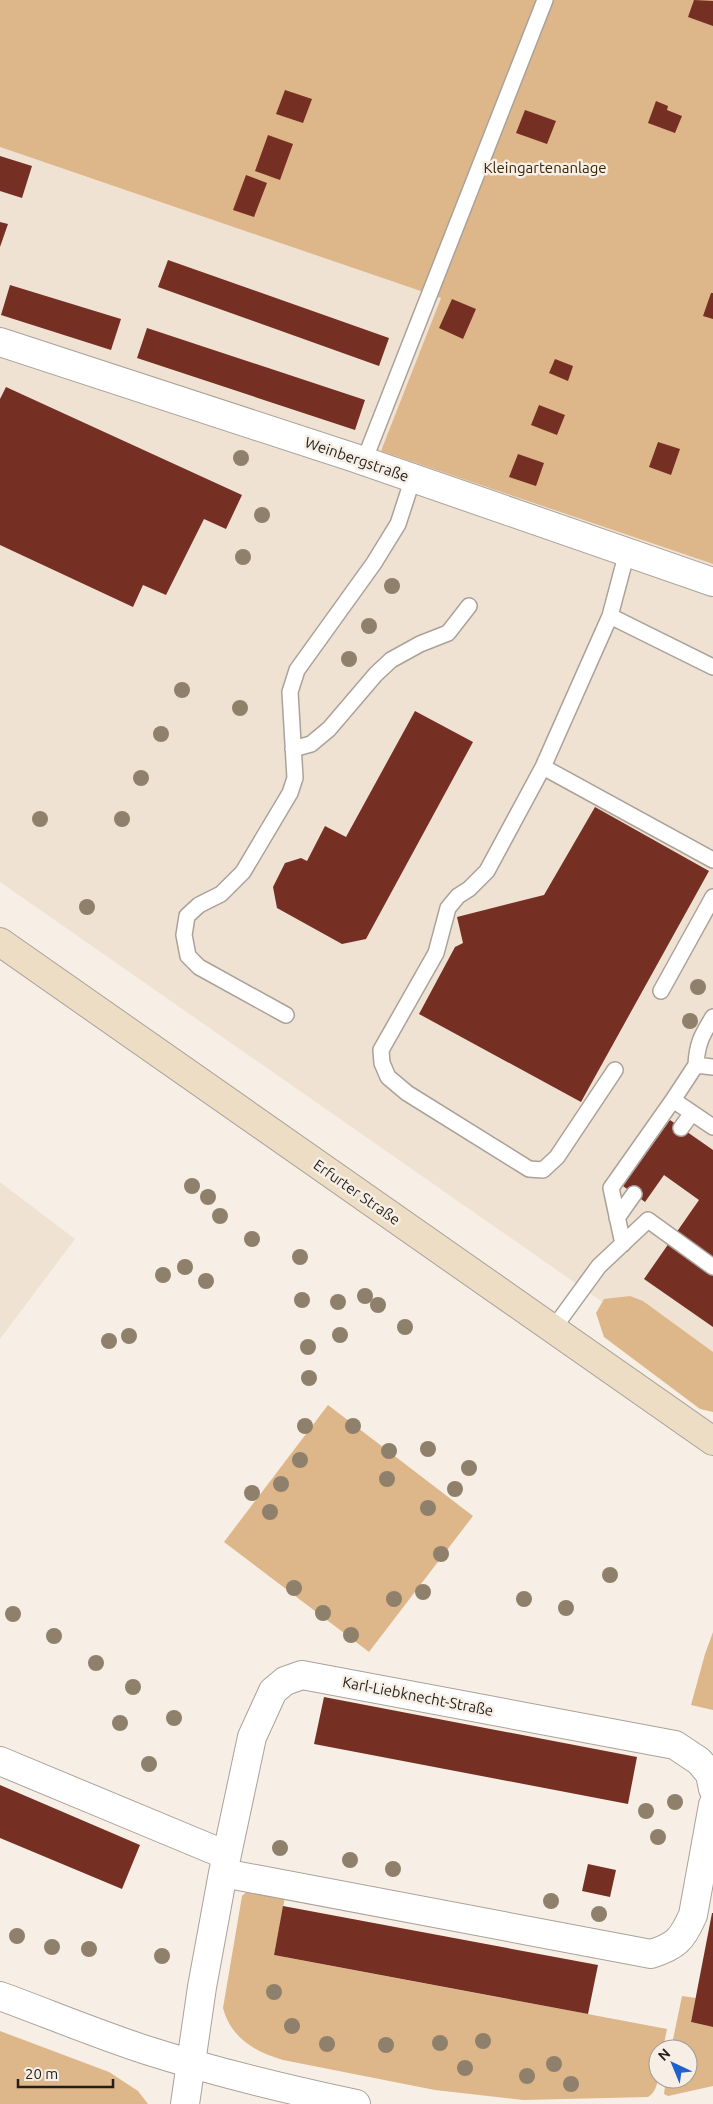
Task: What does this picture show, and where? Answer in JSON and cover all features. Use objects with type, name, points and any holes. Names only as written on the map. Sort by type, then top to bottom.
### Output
[{"type":"main road","name":"Erfurter Straße","points":[[0,942],[713,1442]]},
{"type":"street","name":"Weinbergstraße","points":[[0,342],[364,461],[713,582]]},
{"type":"street","name":"Karl-Liebknecht-Straße","points":[[185,2104],[200,1995],[252,1737],[273,1691],[285,1681],[302,1675],[662,1742],[706,1758],[713,1789]]},
{"type":"street","points":[[0,1761],[225,1864],[651,1954],[670,1948],[686,1931],[692,1916],[713,1805]]},
{"type":"street","points":[[0,1996],[122,2041],[190,2063],[258,2082],[356,2104]]},
{"type":"lane","points":[[364,461],[545,0]]},
{"type":"lane","points":[[286,1015],[199,967],[188,956],[184,935],[187,916],[199,905],[220,894],[243,872],[290,793],[295,778],[290,692],[297,670],[374,563],[398,524],[414,478]]},
{"type":"lane","points":[[615,1070],[557,1157],[543,1170],[529,1169],[407,1093],[388,1076],[382,1062],[381,1050],[436,953],[448,908],[458,896],[469,889],[487,871],[543,767],[610,616],[627,552]]},
{"type":"lane","points":[[293,749],[311,744],[329,729],[376,674],[391,660],[420,644],[448,633],[469,606]]},
{"type":"lane","points":[[610,616],[713,667]]},
{"type":"lane","points":[[543,767],[713,860]]},
{"type":"lane","points":[[661,991],[713,897]]},
{"type":"lane","points":[[623,1244],[611,1188],[696,1064],[697,1048],[713,1017]]},
{"type":"lane","points":[[696,1064],[713,1067]]},
{"type":"lane","points":[[673,1100],[713,1127]]},
{"type":"lane","points":[[681,1128],[692,1113]]},
{"type":"lane","points":[[618,1218],[634,1194]]},
{"type":"lane","points":[[553,1329],[600,1266],[648,1220],[713,1267]]},
{"type":"shaded area","points":[[0,147],[441,298],[382,451],[713,564],[713,1379],[0,882]]},
{"type":"shaded area","points":[[0,1182],[75,1239],[0,1339]]},
{"type":"green space","name":"Kleingartenanlage","points":[[0,0],[713,0],[713,564],[381,451],[441,298],[0,147]]},
{"type":"green space","points":[[630,1296],[643,1301],[713,1352],[713,1412],[700,1409],[604,1337],[596,1313],[604,1299]]},
{"type":"green space","points":[[328,1405],[473,1516],[369,1652],[224,1542]]},
{"type":"green space","points":[[713,1632],[713,1710],[691,1705]]},
{"type":"green space","points":[[249,1889],[286,1892],[274,1955],[667,2029],[665,2039],[648,2039],[648,2089],[654,2089],[648,2097],[523,2100],[435,2090],[283,2060],[263,2053],[238,2036],[227,2019],[223,2008],[242,1896]]},
{"type":"green space","points":[[682,1996],[696,1998],[691,2022],[713,2027],[713,2086],[668,2096],[664,2094],[665,2089],[698,2089],[698,2039],[673,2039]]},
{"type":"green space","points":[[0,2031],[109,2072],[138,2091],[148,2104],[0,2104]]},
{"type":"building","points":[[694,0],[713,1],[713,26],[688,17]]},
{"type":"building","points":[[285,90],[312,99],[303,123],[276,114]]},
{"type":"building","points":[[656,101],[668,106],[667,110],[682,116],[675,133],[648,123]]},
{"type":"building","points":[[525,110],[556,121],[547,144],[516,133]]},
{"type":"building","points":[[268,135],[293,144],[280,180],[255,171]]},
{"type":"building","points":[[0,156],[32,166],[22,198],[0,191]]},
{"type":"building","points":[[246,175],[267,183],[254,217],[233,210]]},
{"type":"building","points":[[0,222],[8,224],[0,247]]},
{"type":"building","points":[[168,260],[389,338],[379,366],[158,287]]},
{"type":"building","points":[[10,285],[121,319],[111,350],[1,315]]},
{"type":"building","points":[[711,293],[713,293],[713,319],[703,316]]},
{"type":"building","points":[[452,299],[476,309],[463,339],[439,328]]},
{"type":"building","points":[[147,328],[365,400],[355,430],[137,358]]},
{"type":"building","points":[[555,359],[573,366],[568,381],[549,373]]},
{"type":"building","points":[[6,387],[242,495],[226,529],[204,519],[166,595],[143,585],[133,607],[0,545],[0,399]]},
{"type":"building","points":[[539,405],[565,415],[557,435],[531,425]]},
{"type":"building","points":[[658,442],[680,449],[671,475],[649,467]]},
{"type":"building","points":[[518,454],[544,463],[536,486],[509,477]]},
{"type":"building","points":[[415,711],[473,742],[366,939],[342,944],[277,908],[273,887],[285,863],[301,858],[307,861],[325,826],[346,837]]},
{"type":"building","points":[[595,807],[709,871],[581,1102],[419,1014],[455,947],[463,943],[457,917],[544,895]]},
{"type":"building","points":[[670,1120],[713,1150],[713,1327],[644,1279],[699,1200],[664,1175],[645,1202],[623,1186]]},
{"type":"building","points":[[324,1697],[637,1757],[628,1804],[314,1744]]},
{"type":"building","points":[[0,1785],[140,1845],[122,1889],[0,1838]]},
{"type":"building","points":[[588,1864],[616,1870],[610,1897],[582,1891]]},
{"type":"building","points":[[283,1906],[598,1965],[588,2014],[274,1955]]},
{"type":"building","points":[[713,1913],[713,2027],[691,2022]]}]
